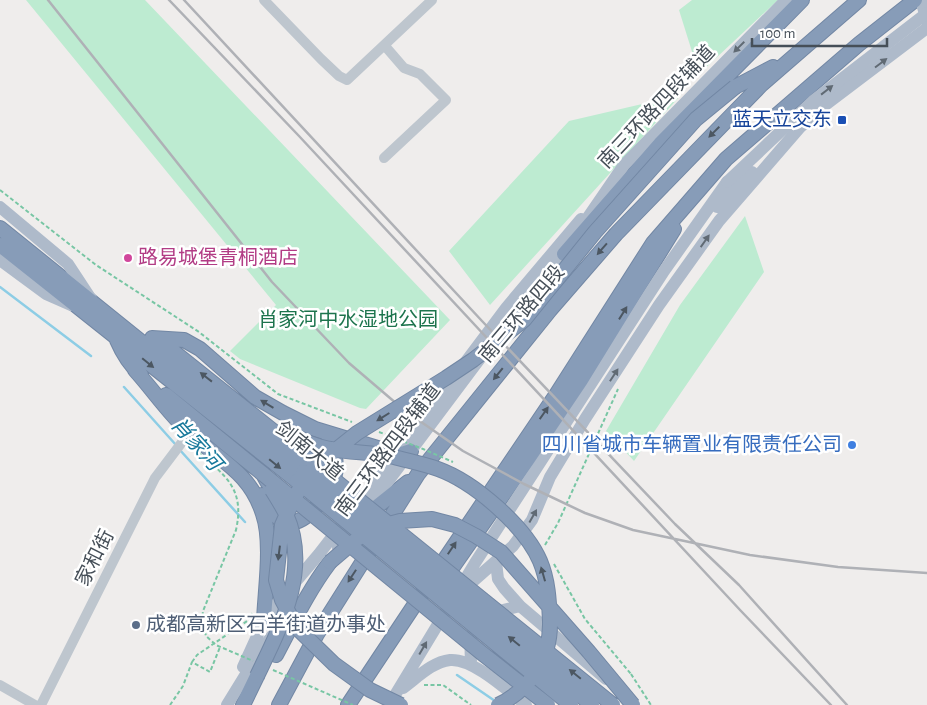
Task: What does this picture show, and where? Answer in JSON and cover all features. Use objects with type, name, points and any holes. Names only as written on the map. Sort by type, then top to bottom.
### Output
[{"type":"highway","points":[[564,254],[660,144],[802,0]]},
{"type":"highway","name":"南三环路四段","points":[[279,705],[316,634],[418,474],[550,310],[616,234],[760,80],[793,56],[859,0]]},
{"type":"highway","points":[[348,705],[556,395],[653,244],[726,159],[859,44],[915,0]]},
{"type":"highway","points":[[399,699],[370,690],[334,664],[297,628],[282,600],[276,580],[282,525],[304,480],[322,461],[356,433],[453,373],[524,320],[595,232],[696,119],[735,87],[760,80]]},
{"type":"highway","name":"剑南大道","points":[[0,228],[88,307],[116,338],[304,472],[571,705]]},
{"type":"highway","name":"剑南大道","points":[[0,245],[88,307],[132,333],[592,705]]},
{"type":"highway","points":[[132,333],[152,338],[184,340],[200,349],[255,397],[282,413],[315,429],[384,450],[402,454],[402,452]]},
{"type":"highway","points":[[116,338],[123,354],[185,437],[248,481],[261,493],[267,504],[279,518],[285,522],[300,521],[309,515],[330,485],[336,469],[331,446],[319,434],[303,423]]},
{"type":"highway","points":[[152,338],[174,352],[255,416],[283,432],[309,443],[331,449],[392,456],[440,470],[468,485],[491,501],[524,533],[540,561],[549,594],[550,634],[546,654],[534,676],[512,698],[498,705]]},
{"type":"highway","points":[[135,370],[548,705]]},
{"type":"highway","points":[[255,416],[304,472],[613,705]]},
{"type":"highway","points":[[234,703],[284,616],[291,597],[295,570],[294,544],[286,515],[263,474]]},
{"type":"highway","points":[[356,523],[418,474]]},
{"type":"highway","points":[[248,481],[258,498],[264,516],[268,542],[258,617]]},
{"type":"highway","points":[[252,705],[305,600],[330,562],[357,539],[378,527],[400,521],[432,519],[455,525],[501,552],[635,705]]},
{"type":"main road","name":"南三环路四段辅道","points":[[234,703],[259,653],[356,523],[402,452],[564,254],[624,165],[786,0]]},
{"type":"main road","points":[[921,0],[927,21]]},
{"type":"main road","points":[[399,699],[451,600],[664,271],[727,182],[814,101],[927,13]]},
{"type":"main road","points":[[664,271],[714,209],[802,125],[820,109],[927,28]]},
{"type":"main road","points":[[451,600],[513,546],[532,520],[550,477],[585,419],[660,305],[719,221],[802,125]]},
{"type":"main road","points":[[234,703],[258,617],[274,607],[319,554],[402,452],[506,308],[604,193]]},
{"type":"main road","points":[[0,206],[68,264],[88,307]]},
{"type":"main road","points":[[0,260],[46,294],[88,307]]},
{"type":"main road","points":[[496,562],[498,579],[520,606],[635,705]]},
{"type":"main road","points":[[471,664],[472,633],[477,624],[490,614],[520,606]]},
{"type":"main road","points":[[389,705],[399,699],[423,672],[450,660],[471,664],[526,705]]},
{"type":"street","points":[[264,0],[321,59],[339,76],[347,80],[432,0]]},
{"type":"street","points":[[384,46],[404,68],[420,74],[446,100],[384,158]]},
{"type":"street","name":"家和街","points":[[41,705],[155,478],[185,437]]},
{"type":"street","points":[[0,685],[35,705]]},
{"type":"path","points":[[0,190],[96,265],[199,332],[278,394],[357,424]]},
{"type":"path","points":[[197,447],[208,456]]},
{"type":"path","points":[[198,452],[228,478],[238,504],[236,530],[203,612],[202,621],[206,636],[220,647],[254,662]]},
{"type":"path","points":[[170,705],[183,686],[192,662],[197,655],[250,619],[258,617]]},
{"type":"path","points":[[192,662],[210,672],[220,647]]},
{"type":"path","points":[[272,670],[353,705]]},
{"type":"path","points":[[631,674],[651,705]]},
{"type":"path","points":[[422,685],[443,686],[471,705]]},
{"type":"green space","name":"肖家河中水湿地公园","points":[[26,0],[145,0],[450,320],[366,409],[240,359],[230,351],[276,305]]},
{"type":"green space","points":[[692,0],[778,0],[699,74],[679,10]]},
{"type":"green space","points":[[681,95],[490,305],[449,251],[569,121]]},
{"type":"green space","points":[[745,216],[764,272],[634,461],[606,431],[680,305]]},
{"type":"waterway","name":"肖家河","points":[[0,287],[91,356]]},
{"type":"waterway","name":"肖家河","points":[[124,387],[176,445]]},
{"type":"waterway","name":"肖家河","points":[[179,449],[245,522]]},
{"type":"waterway","name":"肖家河","points":[[457,675],[495,701]]},
{"type":"railway","points":[[48,0],[272,282],[349,363],[404,410],[463,451],[524,484],[585,513],[633,530],[750,555],[838,567],[927,573]]},
{"type":"railway","points":[[169,0],[299,136],[741,611],[831,705]]},
{"type":"railway","points":[[184,0],[482,321],[675,524],[739,585],[847,705]]},
{"type":"place","name":"蓝天立交东","points":[[842,120]]},
{"type":"place","name":"路易城堡青桐酒店","points":[[128,258]]},
{"type":"place","name":"四川省城市车辆置业有限责任公司","points":[[852,445]]},
{"type":"place","name":"成都高新区石羊街道办事处","points":[[136,625]]}]
